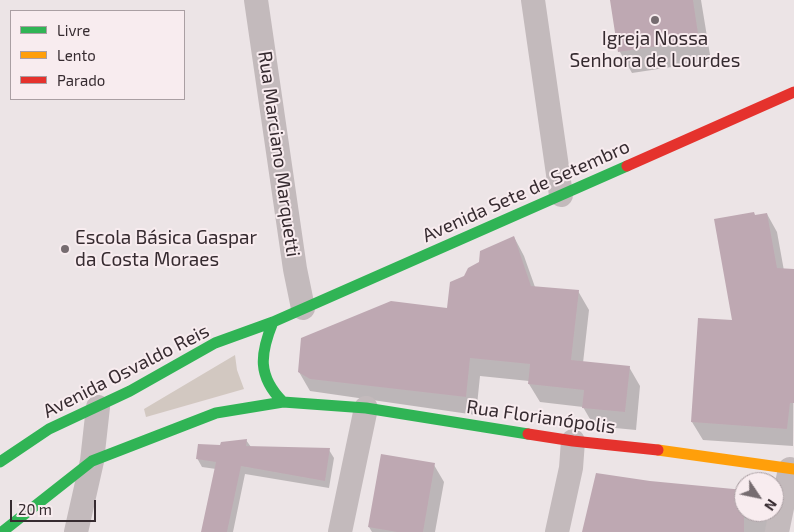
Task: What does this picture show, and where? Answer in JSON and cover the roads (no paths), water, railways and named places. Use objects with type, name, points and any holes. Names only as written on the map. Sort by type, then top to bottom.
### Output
[{"type":"main road","name":"Avenida Sete de Setembro","points":[[273,322],[794,92]]},
{"type":"main road","points":[[273,322],[263,346],[264,365],[268,385],[282,402]]},
{"type":"main road","name":"Avenida Osvaldo Reis","points":[[0,462],[49,429],[130,391],[215,343],[273,322]]},
{"type":"main road","points":[[2,532],[92,461],[216,413],[282,402]]},
{"type":"main road","name":"Rua Florianópolis","points":[[282,402],[366,408],[573,441],[656,450],[792,469]]},
{"type":"street","name":"Rua Marciano Marquetti","points":[[256,0],[295,269],[303,308]]},
{"type":"street","points":[[533,0],[561,195]]},
{"type":"street","points":[[76,532],[92,461],[98,407]]},
{"type":"street","points":[[340,532],[366,408]]},
{"type":"street","points":[[557,532],[571,468],[573,441]]},
{"type":"street","points":[[777,532],[792,469]]},
{"type":"place","name":"Igreja Nossa Senhora de Lourdes","points":[[655,20]]},
{"type":"place","name":"Escola Básica Gaspar da Costa Moraes","points":[[65,249]]}]
